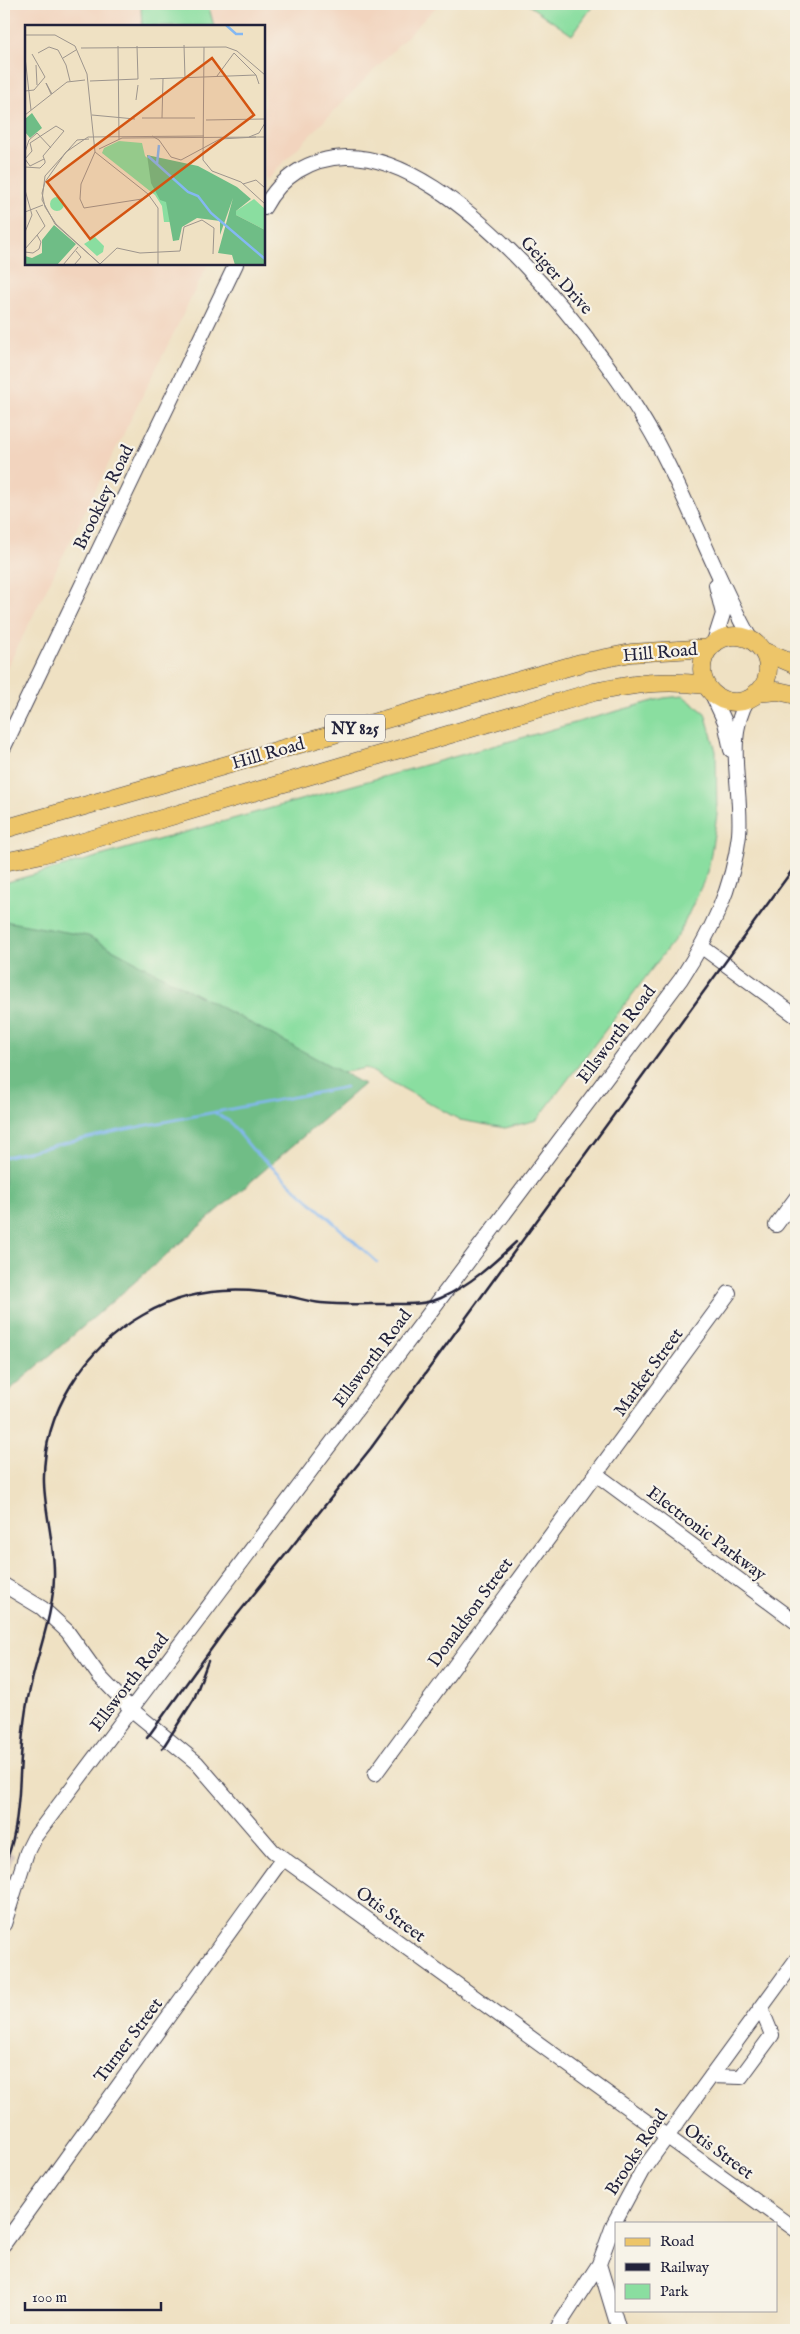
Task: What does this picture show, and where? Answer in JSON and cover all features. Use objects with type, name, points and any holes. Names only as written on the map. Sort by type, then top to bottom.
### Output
[{"type":"main road","name":"NY 825","points":[[711,646],[721,639],[731,636],[757,646],[796,666]]},
{"type":"main road","points":[[709,688],[702,666],[711,646]]},
{"type":"main road","name":"Hill Road","points":[[4,830],[581,663],[631,653],[711,646]]},
{"type":"main road","points":[[752,696],[766,678],[766,660],[757,646]]},
{"type":"main road","name":"Hill Road","points":[[4,859],[42,854],[594,692],[653,682],[677,681],[709,688]]},
{"type":"main road","name":"NY 825","points":[[709,688],[728,701],[778,691],[796,695]]},
{"type":"street","name":"Geiger Drive","points":[[265,206],[275,191],[296,172],[316,162],[333,158],[357,157],[390,164],[425,180],[484,228],[549,291],[576,322],[634,404],[675,479],[711,563],[757,646]]},
{"type":"street","name":"Brookley Road","points":[[4,747],[236,265]]},
{"type":"street","name":"Geiger Drive","points":[[711,563],[723,614],[711,646]]},
{"type":"street","name":"Ellsworth Road","points":[[709,688],[725,722],[740,802]]},
{"type":"street","name":"Ellsworth Road","points":[[4,1924],[27,1852],[34,1838],[132,1710],[432,1307],[681,979],[702,947],[721,908],[730,882],[739,834],[740,802],[736,748],[738,722],[752,696]]},
{"type":"street","points":[[702,947],[796,1016]]},
{"type":"street","points":[[776,1225],[796,1198]]},
{"type":"street","name":"Market Street","points":[[596,1474],[729,1293]]},
{"type":"street","name":"Electronic Parkway","points":[[596,1474],[796,1622]]},
{"type":"street","name":"Donaldson Street","points":[[375,1774],[596,1474]]},
{"type":"street","name":"Otis Street","points":[[4,1585],[42,1608],[67,1631],[100,1677],[132,1710],[197,1763],[260,1838],[283,1858],[796,2230]]},
{"type":"street","name":"Turner Street","points":[[4,2244],[283,1858]]},
{"type":"street","name":"Brooks Road","points":[[616,2222],[625,2201],[667,2136],[796,1960]]},
{"type":"street","points":[[711,2076],[741,2077],[767,2042],[772,2035],[761,2008]]},
{"type":"street","name":"Brooks Road","points":[[556,2330],[599,2264],[615,2225]]},
{"type":"street","points":[[599,2264],[619,2330]]},
{"type":"shaded area","points":[[4,4],[439,4],[265,181],[265,25],[25,25],[25,265],[208,265],[4,674]]},
{"type":"shaded area","points":[[4,1847],[14,1855],[4,1882]]},
{"type":"green space","points":[[144,4],[208,4],[214,25],[142,25],[141,9]]},
{"type":"green space","points":[[527,4],[594,4],[572,35]]},
{"type":"green space","points":[[683,696],[705,713],[716,751],[717,815],[708,872],[680,932],[537,1120],[505,1128],[460,1120],[366,1068],[104,1120],[4,1070],[4,883],[664,698]]},
{"type":"green space","points":[[4,921],[88,936],[364,1084],[4,1395]]},
{"type":"waterway","points":[[4,1157],[122,1130],[346,1087]]},
{"type":"waterway","points":[[215,1113],[229,1121],[252,1149],[377,1262]]},
{"type":"railway","points":[[147,1738],[225,1630],[371,1448],[796,865]]},
{"type":"railway","points":[[4,1865],[11,1848],[16,1821],[27,1702],[48,1620],[53,1591],[54,1565],[44,1483],[45,1457],[50,1432],[59,1408],[85,1364],[102,1345],[143,1315],[176,1300],[193,1295],[211,1292],[246,1291],[264,1292],[329,1304],[407,1304],[428,1302],[452,1293],[490,1266],[516,1242]]},
{"type":"railway","points":[[162,1749],[194,1699],[208,1661]]}]
